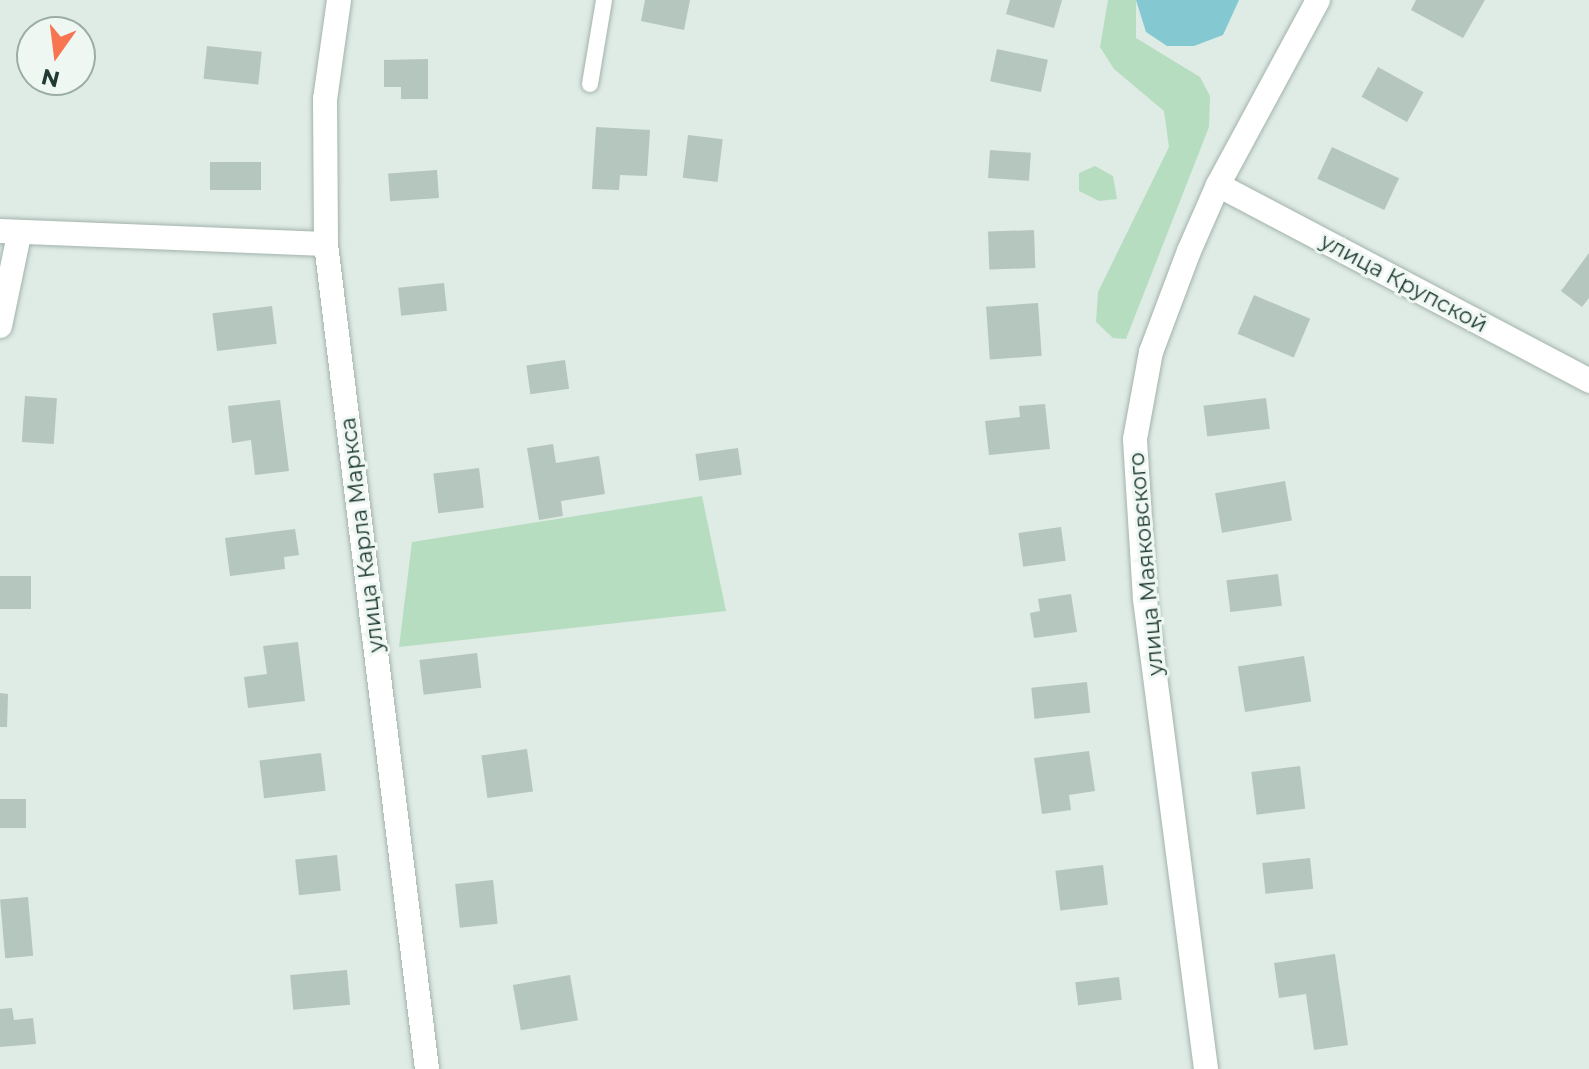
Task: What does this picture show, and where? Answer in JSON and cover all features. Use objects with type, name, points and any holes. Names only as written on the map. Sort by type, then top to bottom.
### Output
[{"type":"street","name":"улица Карла Маркса","points":[[339,0],[325,99],[326,244],[427,1069]]},
{"type":"street","name":"улица Маяковского","points":[[1206,1069],[1145,599],[1135,439],[1151,352],[1218,185],[1318,0]]},
{"type":"street","name":"улица Крупской","points":[[1218,185],[1589,381]]},
{"type":"street","points":[[0,326],[9,233],[326,244]]},
{"type":"lane","points":[[590,84],[604,0]]},
{"type":"green space","points":[[1108,0],[1136,0],[1136,38],[1200,77],[1210,96],[1209,127],[1126,339],[1113,338],[1096,322],[1098,292],[1169,147],[1164,111],[1114,69],[1100,47]]},
{"type":"green space","points":[[1095,166],[1113,176],[1117,199],[1099,201],[1079,191],[1079,173]]},
{"type":"green space","points":[[702,496],[726,611],[399,647],[412,542]]},
{"type":"water","points":[[1136,0],[1239,0],[1223,35],[1194,46],[1167,46],[1146,32]]},
{"type":"building","points":[[645,0],[690,0],[684,30],[641,21]]},
{"type":"building","points":[[1010,0],[1062,0],[1054,28],[1006,14]]},
{"type":"building","points":[[1416,0],[1485,0],[1463,38],[1411,10]]},
{"type":"building","points":[[207,46],[262,52],[258,85],[204,79]]},
{"type":"building","points":[[997,49],[1048,60],[1041,92],[990,81]]},
{"type":"building","points":[[428,59],[428,99],[401,99],[401,87],[384,87],[384,60]]},
{"type":"building","points":[[1378,67],[1423,92],[1407,122],[1362,97]]},
{"type":"building","points":[[596,127],[650,130],[647,176],[620,175],[619,190],[592,189]]},
{"type":"building","points":[[688,135],[723,139],[717,182],[683,178]]},
{"type":"building","points":[[1332,147],[1399,178],[1384,210],[1317,179]]},
{"type":"building","points":[[990,150],[1031,153],[1029,181],[988,178]]},
{"type":"building","points":[[210,162],[261,162],[261,190],[210,190]]},
{"type":"building","points":[[437,170],[439,198],[390,201],[388,173]]},
{"type":"building","points":[[1034,230],[1035,268],[989,270],[988,232]]},
{"type":"building","points":[[1589,253],[1589,298],[1582,307],[1561,291]]},
{"type":"building","points":[[444,283],[447,311],[401,316],[398,288]]},
{"type":"building","points":[[1254,295],[1310,319],[1294,357],[1238,334]]},
{"type":"building","points":[[1038,303],[1042,356],[990,359],[986,307]]},
{"type":"building","points":[[272,306],[277,344],[217,351],[212,313]]},
{"type":"building","points":[[565,360],[569,389],[530,394],[526,365]]},
{"type":"building","points":[[25,396],[57,398],[54,444],[22,442]]},
{"type":"building","points":[[1266,398],[1270,429],[1207,436],[1203,406]]},
{"type":"building","points":[[280,400],[289,471],[255,475],[251,440],[232,443],[228,406]]},
{"type":"building","points":[[1045,404],[1050,449],[989,455],[985,421],[1020,417],[1019,406]]},
{"type":"building","points":[[553,444],[556,463],[599,456],[605,494],[561,501],[563,516],[539,520],[527,448]]},
{"type":"building","points":[[738,448],[742,475],[699,481],[695,454]]},
{"type":"building","points":[[479,468],[484,508],[438,513],[433,474]]},
{"type":"building","points":[[1285,481],[1292,520],[1222,533],[1215,493]]},
{"type":"building","points":[[1061,527],[1066,561],[1023,567],[1018,533]]},
{"type":"building","points":[[295,529],[299,555],[284,557],[285,569],[230,576],[225,538]]},
{"type":"building","points":[[1278,574],[1282,606],[1230,612],[1226,580]]},
{"type":"building","points":[[0,576],[31,576],[31,609],[0,609]]},
{"type":"building","points":[[1071,594],[1077,632],[1034,638],[1030,613],[1040,611],[1038,599]]},
{"type":"building","points":[[298,642],[305,701],[248,708],[244,677],[267,674],[263,646]]},
{"type":"building","points":[[477,653],[481,688],[424,695],[419,660]]},
{"type":"building","points":[[1304,656],[1311,701],[1245,712],[1238,666]]},
{"type":"building","points":[[1087,682],[1090,713],[1035,719],[1031,688]]},
{"type":"building","points":[[0,693],[8,694],[7,727],[0,727]]},
{"type":"building","points":[[527,749],[533,792],[487,798],[481,755]]},
{"type":"building","points":[[1089,751],[1095,791],[1069,795],[1071,810],[1042,814],[1034,758]]},
{"type":"building","points":[[321,753],[326,791],[264,798],[259,761]]},
{"type":"building","points":[[1300,766],[1305,809],[1257,815],[1251,772]]},
{"type":"building","points":[[0,799],[26,799],[26,828],[0,828]]},
{"type":"building","points":[[337,855],[341,891],[299,895],[295,859]]},
{"type":"building","points":[[1310,858],[1313,889],[1266,894],[1262,863]]},
{"type":"building","points":[[1103,865],[1108,905],[1060,911],[1055,871]]},
{"type":"building","points":[[493,880],[498,924],[460,928],[455,884]]},
{"type":"building","points":[[28,897],[33,956],[5,958],[0,899]]},
{"type":"building","points":[[1335,954],[1348,1045],[1314,1050],[1306,994],[1279,998],[1274,963]]},
{"type":"building","points":[[347,970],[350,1005],[293,1010],[290,975]]},
{"type":"building","points":[[570,975],[578,1020],[521,1030],[513,985]]},
{"type":"building","points":[[1119,977],[1122,1000],[1078,1005],[1075,982]]},
{"type":"building","points":[[12,1008],[14,1020],[33,1018],[36,1044],[0,1047],[0,1009]]}]
